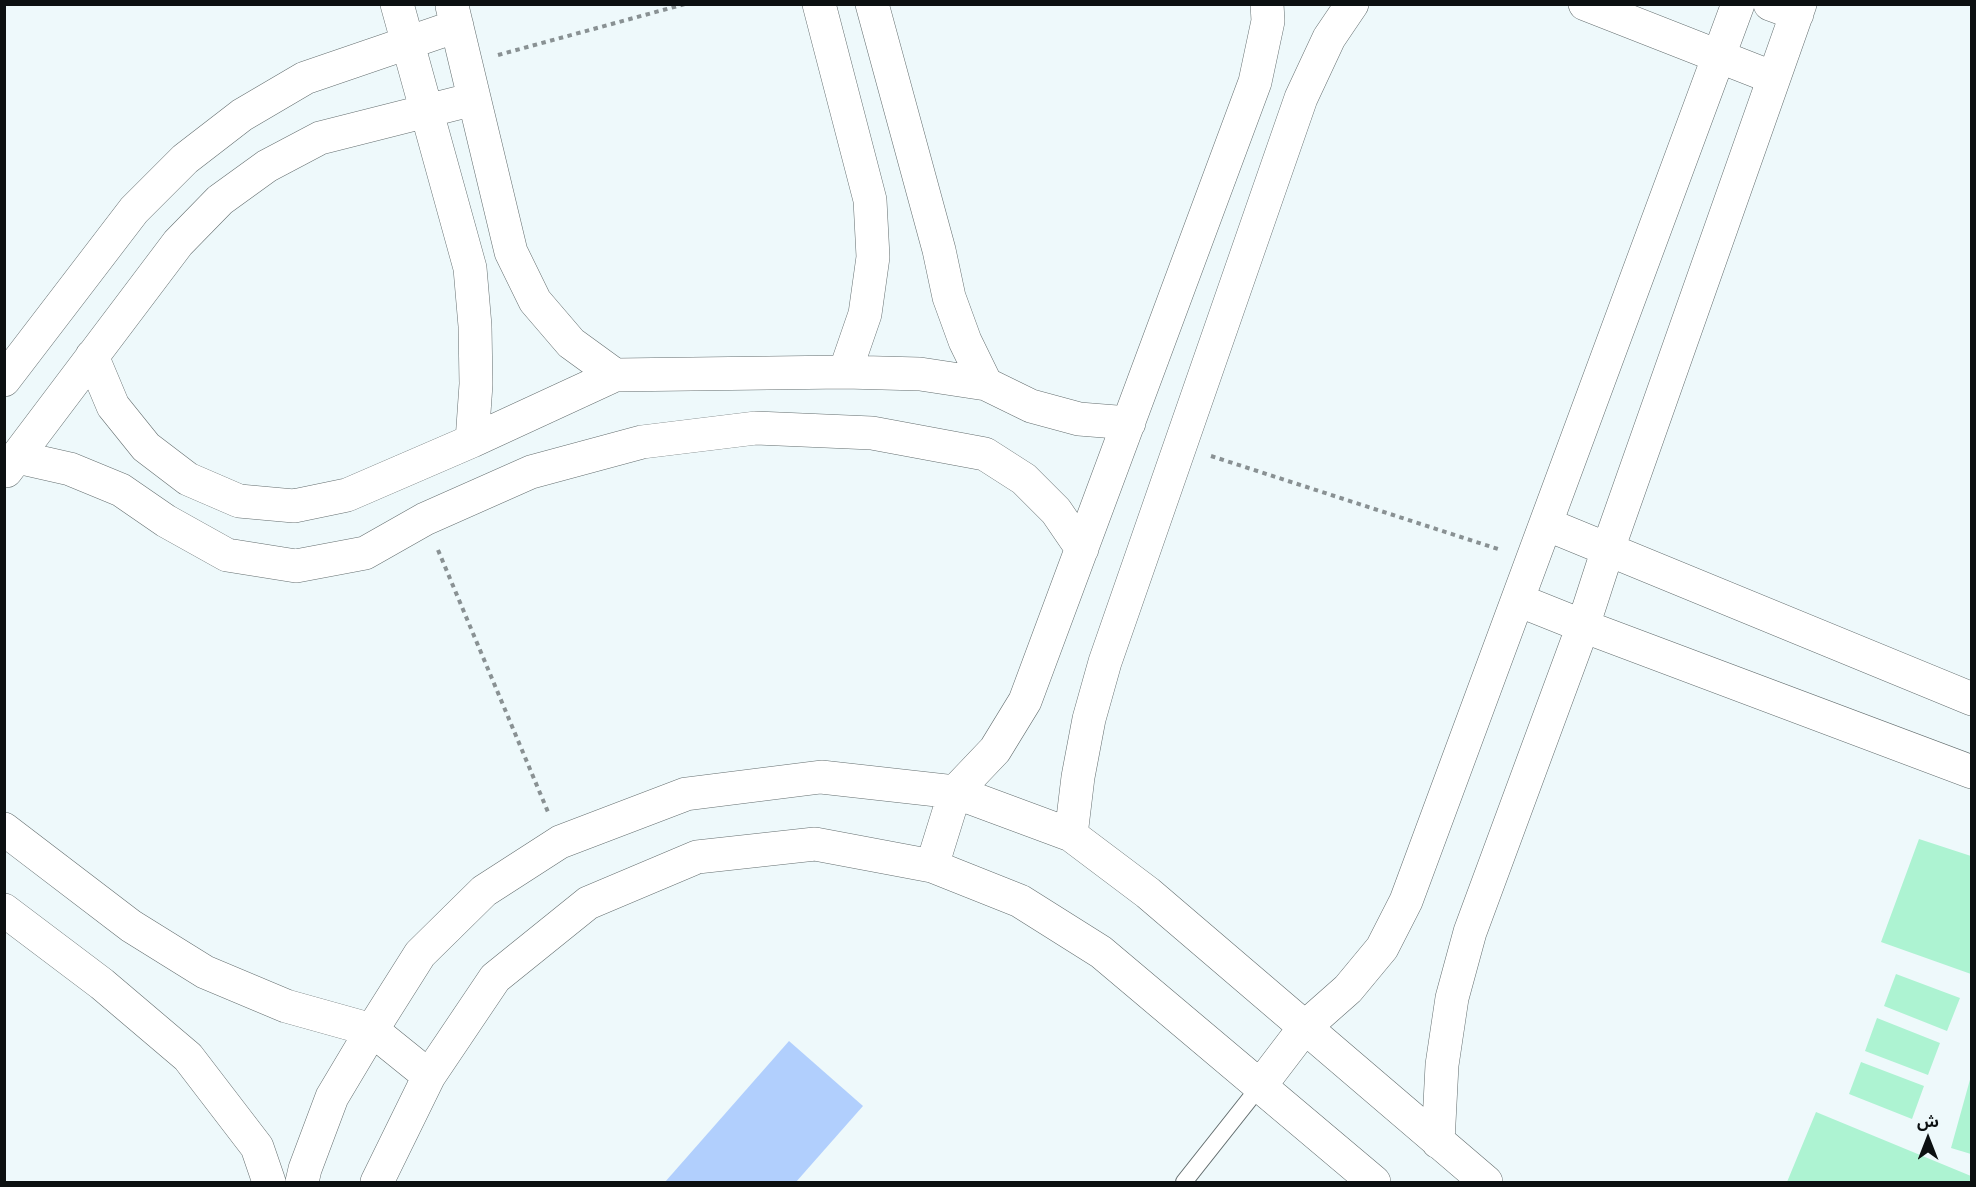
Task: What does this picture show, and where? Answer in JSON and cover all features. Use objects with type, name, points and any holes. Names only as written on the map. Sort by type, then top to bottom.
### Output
[{"type":"street","points":[[397,4],[470,268],[476,384],[472,441]]},
{"type":"street","points":[[872,4],[939,250],[949,297],[965,341],[986,384]]},
{"type":"street","points":[[932,866],[955,792],[995,750],[1025,701],[1255,82],[1269,21],[1267,4]]},
{"type":"street","points":[[1071,835],[1078,777],[1089,719],[1105,662],[1301,98],[1329,38],[1352,4]]},
{"type":"street","points":[[1585,4],[1774,78]]},
{"type":"street","points":[[1260,1086],[1305,1027],[1348,988],[1382,948],[1406,901],[1738,4]]},
{"type":"street","points":[[827,7],[870,200],[873,257],[865,314],[845,372]]},
{"type":"street","points":[[1438,1142],[1442,1065],[1452,998],[1470,932],[1583,626],[1774,78],[1789,8]]},
{"type":"street","points":[[4,380],[134,210],[185,159],[242,115],[305,78],[408,42],[454,15],[511,252],[535,301],[571,344],[615,375]]},
{"type":"street","points":[[11,465],[178,243],[220,200],[267,166],[320,138],[474,99]]},
{"type":"street","points":[[92,356],[113,406],[146,447],[188,479],[239,501],[294,507],[347,495],[615,375],[845,372],[920,374],[986,384],[1030,406],[1079,419],[1129,423]]},
{"type":"street","points":[[11,465],[70,469],[121,490],[166,521],[227,555],[296,566],[365,553],[425,519],[531,472],[642,442],[756,429],[872,433],[985,454],[1023,479],[1056,511],[1082,549]]},
{"type":"street","points":[[1546,524],[1971,699]]},
{"type":"street","points":[[1518,600],[1971,772]]},
{"type":"street","points":[[302,1182],[304,1169],[332,1097],[372,1030],[420,954],[484,891],[560,842],[686,794],[821,777],[955,792],[1071,835],[1148,893],[1486,1182]]},
{"type":"street","points":[[4,829],[130,926],[205,972],[286,1006],[372,1030],[429,1076]]},
{"type":"street","points":[[377,1182],[429,1076],[495,978],[588,903],[697,857],[815,844],[932,866],[1020,901],[1101,952],[1374,1182]]},
{"type":"street","points":[[4,910],[102,984],[188,1057],[256,1147],[269,1182]]},
{"type":"lane","points":[[1184,1182],[1260,1086]]},
{"type":"path","points":[[466,63],[684,4]]},
{"type":"path","points":[[1180,446],[1533,560]]},
{"type":"path","points":[[425,519],[560,842]]},
{"type":"green space","points":[[1919,839],[1971,856],[1971,974],[1881,942]]},
{"type":"green space","points":[[1896,974],[1960,998],[1947,1031],[1884,1006]]},
{"type":"green space","points":[[1877,1018],[1940,1043],[1928,1075],[1865,1051]]},
{"type":"green space","points":[[1861,1062],[1924,1086],[1912,1119],[1849,1094]]},
{"type":"green space","points":[[1971,1076],[1972,1154],[1951,1148]]},
{"type":"green space","points":[[1816,1112],[1971,1176],[1971,1182],[1787,1182]]},
{"type":"water","points":[[789,1041],[863,1106],[796,1182],[665,1182]]}]
